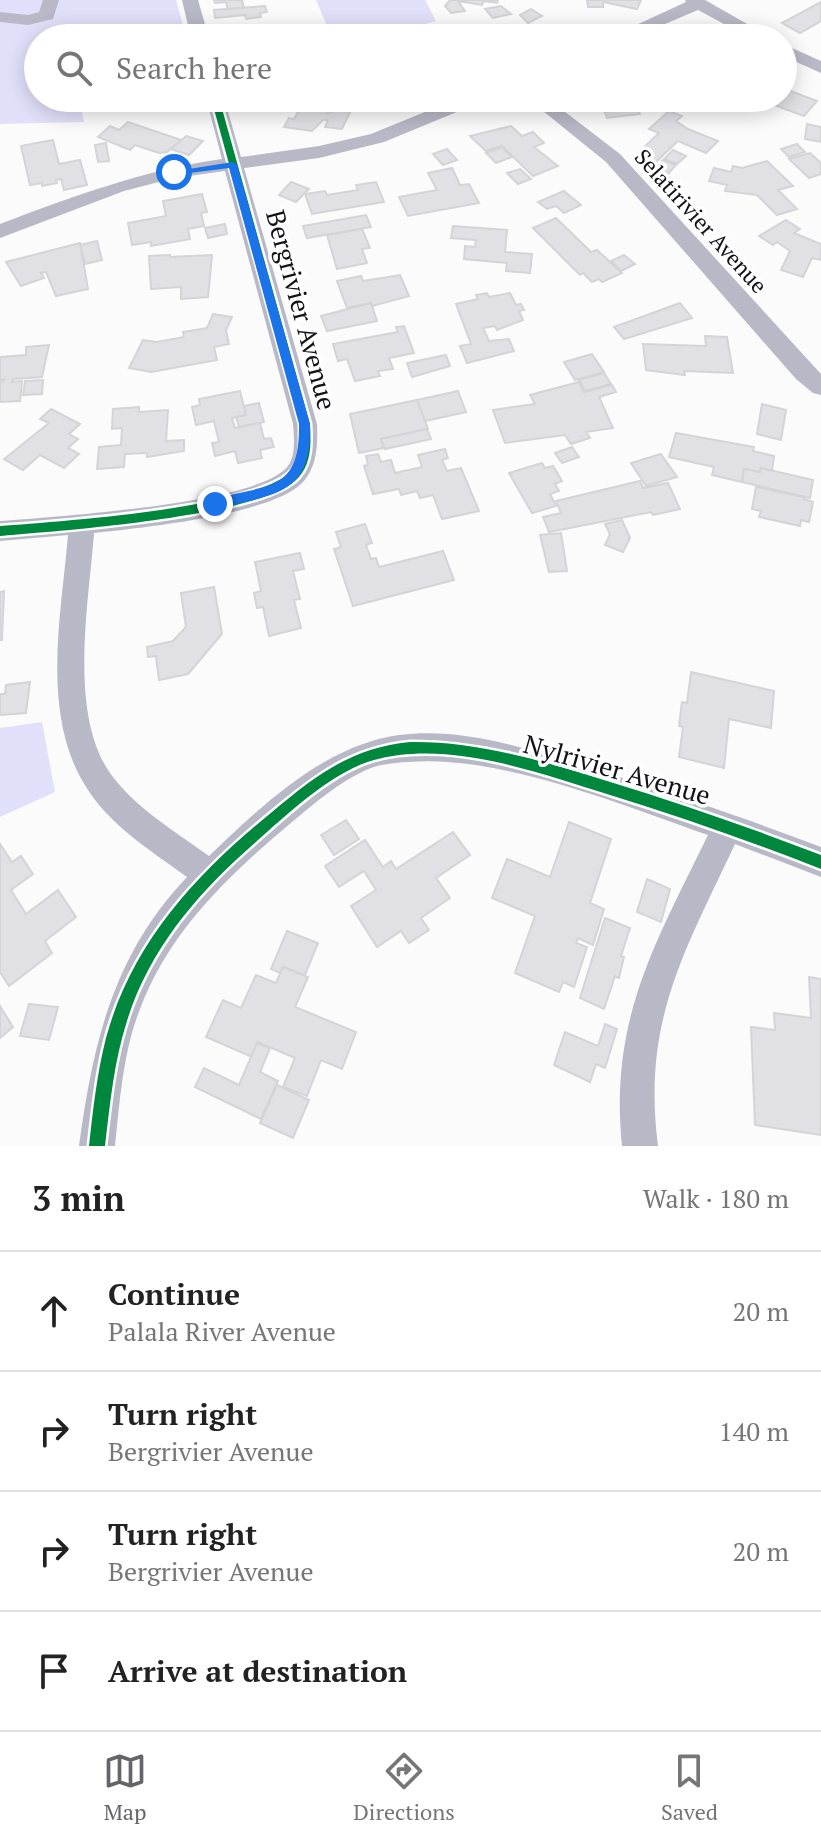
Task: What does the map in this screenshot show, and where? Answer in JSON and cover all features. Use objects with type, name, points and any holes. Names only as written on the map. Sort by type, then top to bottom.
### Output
[{"type":"street","points":[[0,17],[40,18],[47,15],[51,0]]},
{"type":"street","points":[[190,0],[196,24]]},
{"type":"street","points":[[648,24],[696,2],[737,24]]},
{"type":"street","points":[[797,56],[821,68]]},
{"type":"street","name":"Bergrivier Avenue","points":[[0,531],[82,524],[248,497],[289,480],[301,466],[305,452],[305,424],[219,112]]},
{"type":"street","points":[[0,231],[117,187],[174,172],[348,147],[441,112]]},
{"type":"street","name":"Selatirivier Avenue","points":[[554,112],[613,158],[804,373],[821,387]]},
{"type":"street","points":[[82,524],[73,661],[76,719],[84,756],[101,784],[153,833],[208,874]]},
{"type":"street","name":"Nylrivier Avenue","points":[[97,1146],[109,1064],[125,1004],[164,928],[208,874],[319,781],[347,762],[411,747],[524,764],[728,825],[821,862]]},
{"type":"street","points":[[640,1146],[637,1080],[639,1045],[646,1013],[728,825]]},
{"type":"shaded area","points":[[0,0],[176,0],[183,24],[24,24],[24,112],[82,112],[84,122],[0,124]]},
{"type":"shaded area","points":[[316,0],[425,0],[436,21],[425,24],[326,24]]},
{"type":"shaded area","points":[[42,722],[55,792],[0,817],[0,728]]},
{"type":"building","points":[[214,0],[242,0],[244,8],[228,10],[226,2],[215,3]]},
{"type":"building","points":[[450,0],[498,0],[497,3],[484,1],[482,5],[458,1],[465,11],[451,13],[445,6]]},
{"type":"building","points":[[587,0],[641,0],[637,9],[603,2],[603,7],[588,7]]},
{"type":"building","points":[[821,2],[821,21],[800,33],[797,24],[782,23]]},
{"type":"building","points":[[265,6],[267,12],[260,13],[261,17],[215,18],[214,10]]},
{"type":"building","points":[[501,6],[511,14],[493,18],[485,9]]},
{"type":"building","points":[[531,9],[542,16],[528,23],[520,15]]},
{"type":"building","points":[[797,94],[817,101],[804,116],[793,112],[797,112]]},
{"type":"building","points":[[298,112],[350,112],[342,129],[325,127],[328,120],[323,120],[312,131],[284,127],[289,118],[294,119]]},
{"type":"building","points":[[605,112],[640,114],[607,118]]},
{"type":"building","points":[[672,112],[682,116],[676,121],[688,129],[718,141],[706,153],[678,141],[656,162],[637,154],[659,133],[649,129]]},
{"type":"building","points":[[128,122],[181,140],[167,152],[159,153],[135,145],[130,150],[98,137],[110,126],[119,130]]},
{"type":"building","points":[[807,124],[821,127],[821,142],[805,139]]},
{"type":"building","points":[[511,126],[522,136],[533,132],[544,143],[534,147],[558,166],[533,176],[502,146],[486,151],[470,136]]},
{"type":"building","points":[[186,136],[203,141],[189,155],[171,149]]},
{"type":"building","points":[[53,140],[59,164],[80,160],[87,185],[64,190],[61,179],[42,186],[42,183],[30,185],[21,146]]},
{"type":"building","points":[[106,143],[109,161],[98,162],[95,145]]},
{"type":"building","points":[[797,144],[805,152],[789,157],[781,149]]},
{"type":"building","points":[[502,147],[512,157],[496,163],[486,153]]},
{"type":"building","points":[[447,149],[457,160],[443,165],[433,154]]},
{"type":"building","points":[[673,150],[686,156],[677,164],[664,159]]},
{"type":"building","points":[[810,153],[821,163],[821,174],[809,178],[789,159]]},
{"type":"building","points":[[663,160],[676,165],[668,174],[654,168]]},
{"type":"building","points":[[767,161],[793,186],[778,190],[797,209],[777,215],[757,195],[725,191],[727,185],[709,181],[714,168],[731,172],[733,166],[742,168]]},
{"type":"building","points":[[452,168],[460,185],[469,184],[479,203],[408,216],[399,197],[437,190],[428,173]]},
{"type":"building","points":[[520,169],[531,179],[518,184],[507,173]]},
{"type":"building","points":[[291,182],[309,189],[296,202],[279,195]]},
{"type":"building","points":[[376,182],[384,202],[312,214],[305,194],[325,191],[327,195],[358,190],[356,185]]},
{"type":"building","points":[[564,191],[581,205],[564,213],[556,206],[547,209],[538,202]]},
{"type":"building","points":[[202,194],[207,212],[201,213],[204,226],[188,229],[190,239],[151,246],[151,242],[132,245],[128,223],[166,216],[163,201]]},
{"type":"building","points":[[366,215],[371,227],[307,238],[303,226]]},
{"type":"building","points":[[556,218],[591,252],[597,250],[622,273],[602,282],[599,279],[592,282],[583,273],[580,275],[533,228]]},
{"type":"building","points":[[786,220],[800,229],[794,233],[821,244],[821,260],[812,258],[803,277],[781,270],[790,251],[777,242],[773,245],[759,236]]},
{"type":"building","points":[[225,224],[227,234],[208,238],[205,228]]},
{"type":"building","points":[[453,226],[507,230],[505,252],[532,254],[530,273],[506,271],[507,263],[464,259],[465,246],[475,247],[476,240],[451,238]]},
{"type":"building","points":[[362,229],[370,248],[362,249],[367,263],[337,269],[327,235]]},
{"type":"building","points":[[97,241],[102,260],[85,264],[80,245]]},
{"type":"building","points":[[80,243],[88,289],[56,296],[46,272],[41,273],[44,278],[21,286],[6,262]]},
{"type":"building","points":[[212,255],[208,297],[181,299],[181,287],[151,289],[149,256]]},
{"type":"building","points":[[624,255],[635,264],[621,271],[611,261]]},
{"type":"building","points":[[400,275],[409,296],[372,306],[371,303],[347,308],[337,281],[361,276],[363,281]]},
{"type":"building","points":[[487,293],[489,297],[510,293],[516,305],[521,304],[524,310],[519,311],[523,320],[497,330],[495,326],[483,328],[489,341],[509,339],[514,351],[467,363],[460,346],[471,344],[456,304],[478,299],[476,295]]},
{"type":"building","points":[[371,303],[377,321],[327,331],[321,316]]},
{"type":"building","points":[[680,303],[692,318],[624,339],[614,327]]},
{"type":"building","points":[[213,314],[232,317],[226,330],[229,344],[214,347],[217,360],[151,372],[129,368],[143,340],[157,342],[184,337],[183,332],[207,328]]},
{"type":"building","points":[[404,326],[414,353],[389,358],[393,369],[378,371],[380,376],[355,381],[347,359],[338,361],[333,344],[398,332],[396,327]]},
{"type":"building","points":[[705,336],[727,337],[733,373],[684,371],[685,375],[646,370],[643,344],[706,346]]},
{"type":"building","points":[[49,345],[42,377],[13,379],[12,382],[22,381],[20,401],[0,402],[0,383],[5,379],[0,380],[0,357],[26,355],[26,347]]},
{"type":"building","points":[[592,354],[604,372],[575,380],[564,362]]},
{"type":"building","points":[[446,355],[450,366],[412,377],[407,363]]},
{"type":"building","points":[[604,373],[611,384],[585,391],[579,380]]},
{"type":"building","points":[[43,380],[42,394],[23,395],[25,381]]},
{"type":"building","points":[[579,382],[584,392],[612,385],[616,392],[599,397],[613,428],[586,432],[590,438],[571,444],[565,435],[505,443],[493,410],[535,404],[530,395]]},
{"type":"building","points":[[240,391],[246,415],[232,418],[235,428],[260,423],[264,439],[271,438],[274,447],[260,450],[262,458],[238,463],[235,451],[215,456],[212,443],[219,442],[214,421],[196,425],[192,407],[200,405],[199,399]]},
{"type":"building","points":[[458,391],[466,412],[425,421],[417,400]]},
{"type":"building","points":[[417,400],[428,429],[381,439],[384,448],[359,453],[350,414]]},
{"type":"building","points":[[259,403],[264,422],[239,427],[236,417],[246,415],[244,406]]},
{"type":"building","points":[[762,404],[786,410],[781,440],[757,434]]},
{"type":"building","points":[[139,407],[139,412],[168,410],[166,441],[184,440],[184,451],[147,457],[147,453],[125,454],[124,467],[97,469],[99,447],[121,445],[122,428],[112,429],[113,409]]},
{"type":"building","points":[[51,409],[80,424],[69,434],[78,439],[68,448],[79,454],[64,468],[40,455],[23,470],[4,459],[49,423],[40,419]]},
{"type":"building","points":[[427,429],[431,439],[385,449],[381,439]]},
{"type":"building","points":[[676,433],[754,447],[753,451],[774,456],[772,471],[744,469],[742,482],[712,475],[714,467],[669,457]]},
{"type":"building","points":[[572,447],[579,457],[562,463],[555,453]]},
{"type":"building","points":[[445,449],[448,458],[442,460],[447,471],[461,468],[479,511],[442,519],[433,495],[420,498],[417,491],[401,495],[399,489],[373,494],[364,466],[368,465],[366,456],[378,454],[381,462],[391,460],[395,473],[422,467],[418,455]]},
{"type":"building","points":[[661,454],[677,477],[646,486],[631,463]]},
{"type":"building","points":[[542,463],[545,468],[553,466],[562,481],[555,484],[559,491],[550,494],[556,506],[532,513],[509,473]]},
{"type":"building","points":[[761,468],[813,480],[810,498],[742,482],[744,469],[760,472]]},
{"type":"building","points":[[640,481],[643,488],[668,483],[680,509],[549,532],[543,517],[561,513],[556,501]]},
{"type":"building","points":[[756,487],[804,497],[813,502],[809,522],[801,520],[800,526],[759,517],[761,511],[752,509]]},
{"type":"building","points":[[622,520],[630,538],[623,552],[605,545],[610,534],[605,524]]},
{"type":"building","points":[[365,524],[372,543],[366,545],[371,559],[376,558],[379,567],[443,551],[454,580],[353,606],[334,549],[341,547],[336,532]]},
{"type":"building","points":[[561,533],[567,571],[549,572],[540,535]]},
{"type":"building","points":[[300,553],[304,569],[293,571],[300,599],[294,600],[301,628],[269,636],[263,607],[257,608],[254,593],[261,591],[255,562]]},
{"type":"building","points":[[214,587],[222,634],[188,674],[159,680],[156,656],[148,657],[147,647],[173,641],[186,627],[181,593]]},
{"type":"building","points":[[4,591],[2,640],[0,640],[0,592]]},
{"type":"building","points":[[691,672],[774,691],[771,728],[729,719],[724,768],[679,757],[682,702],[687,703]]},
{"type":"building","points":[[30,682],[26,713],[0,715],[0,694],[5,694],[6,685]]},
{"type":"building","points":[[346,820],[359,839],[334,855],[321,835]]},
{"type":"building","points":[[569,822],[611,839],[590,903],[604,909],[593,945],[578,938],[576,943],[587,947],[574,987],[563,982],[559,992],[515,973],[535,916],[492,898],[507,859],[550,877]]},
{"type":"building","points":[[453,832],[470,855],[436,878],[450,898],[421,918],[429,930],[409,943],[401,931],[377,947],[351,906],[376,890],[364,871],[339,887],[325,866],[365,840],[383,867],[391,861],[396,869]]},
{"type":"building","points":[[0,844],[12,862],[21,856],[33,874],[11,890],[26,914],[58,890],[76,917],[45,941],[52,953],[9,986],[0,972]]},
{"type":"building","points":[[647,879],[670,889],[661,922],[637,912]]},
{"type":"building","points":[[605,918],[630,928],[621,956],[624,957],[619,978],[615,976],[604,1009],[580,998]]},
{"type":"building","points":[[287,931],[318,943],[305,975],[283,967],[280,973],[271,969]]},
{"type":"building","points":[[283,967],[308,977],[295,1007],[356,1032],[342,1069],[321,1060],[307,1096],[283,1087],[295,1058],[258,1042],[252,1057],[206,1037],[223,1000],[241,1008],[256,975],[276,983]]},
{"type":"building","points":[[809,977],[821,979],[821,1135],[755,1125],[751,1027],[775,1030],[774,1013],[811,1018]]},
{"type":"building","points":[[29,1004],[58,1007],[49,1040],[20,1036]]},
{"type":"building","points":[[0,1006],[13,1027],[0,1038]]},
{"type":"building","points":[[605,1024],[617,1029],[605,1068],[596,1064],[590,1082],[554,1065],[565,1032],[598,1046]]},
{"type":"building","points":[[257,1043],[270,1048],[260,1072],[278,1081],[261,1119],[195,1087],[204,1068],[239,1085]]},
{"type":"building","points":[[277,1085],[309,1100],[293,1138],[260,1123]]},
{"type":"cycle path","points":[[0,531],[195,509],[268,491],[289,480],[299,469],[305,447],[305,424],[219,112]]},
{"type":"cycle path","points":[[97,1146],[106,1074],[125,1004],[138,974],[171,920],[211,874],[258,832],[313,787],[356,760],[410,748],[480,753],[555,771],[738,831],[821,862]]},
{"type":"route","points":[[174,172],[233,165],[305,424],[305,452],[301,466],[289,480],[270,490],[215,504]]}]
